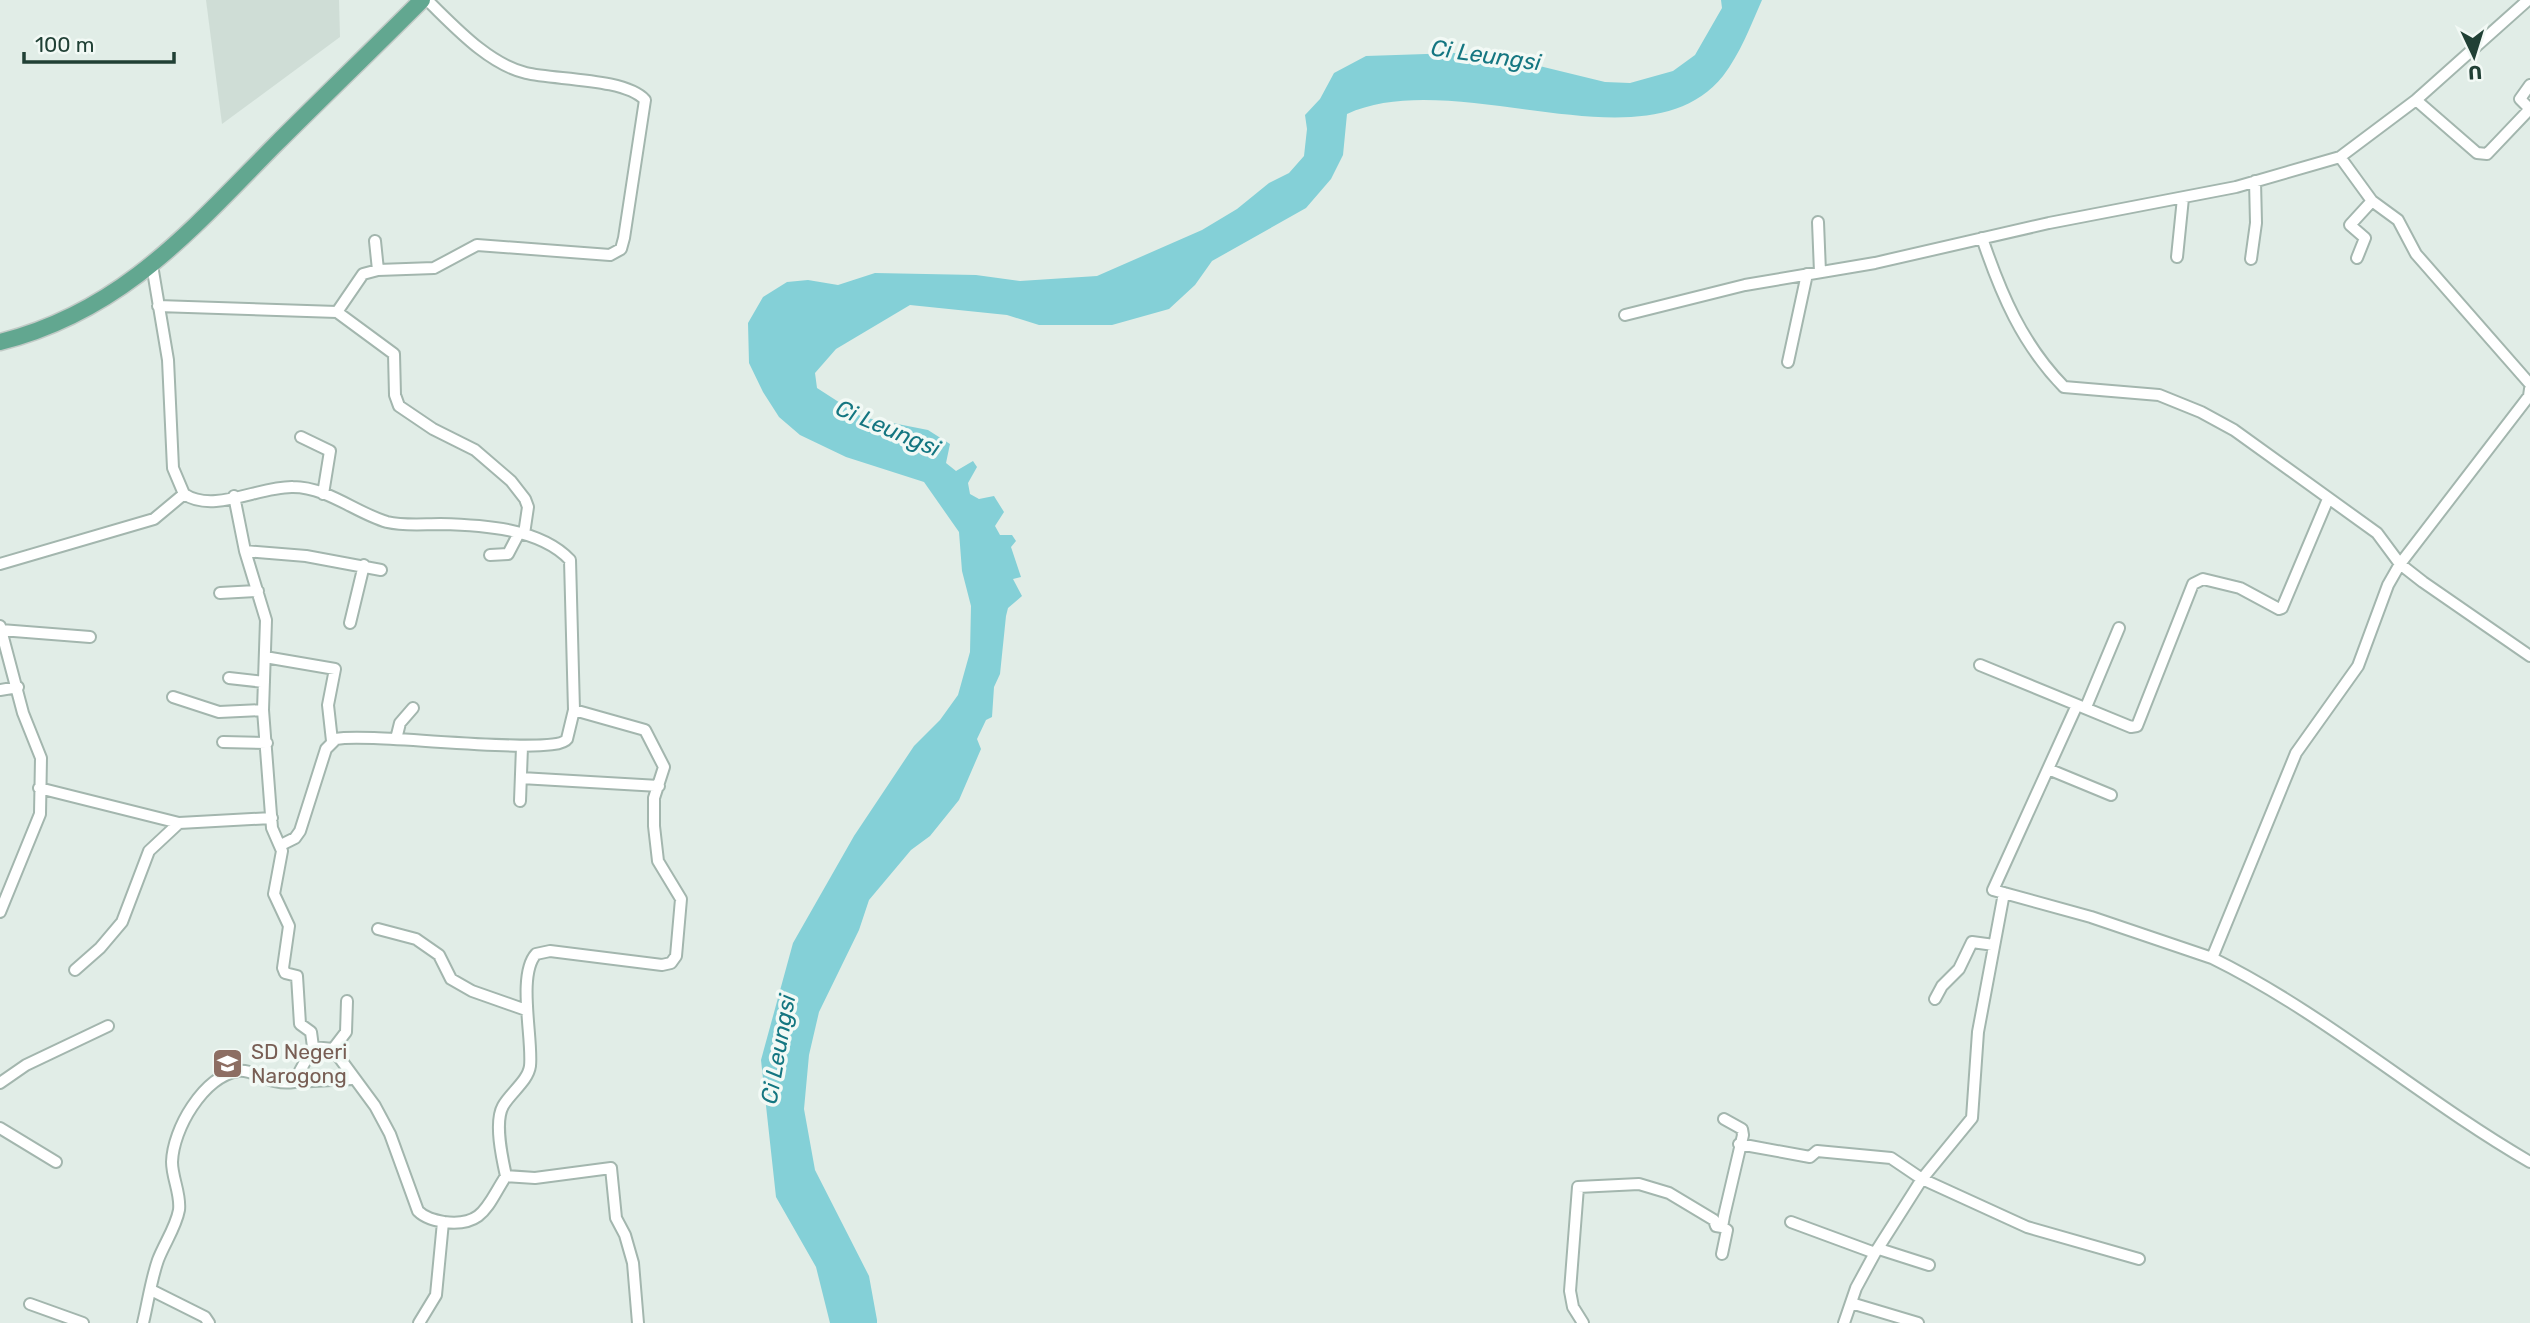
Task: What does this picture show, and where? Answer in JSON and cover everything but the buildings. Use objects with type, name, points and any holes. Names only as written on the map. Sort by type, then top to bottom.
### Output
[{"type":"main road","points":[[0,342],[57,324],[85,311],[115,294],[152,265],[193,229],[425,0]]},
{"type":"street","points":[[337,312],[362,274],[378,270],[434,268],[485,244],[610,255],[621,249],[645,100],[630,91],[571,77],[526,73],[510,67],[457,29],[425,0]]},
{"type":"street","points":[[1625,315],[1732,288],[2183,198],[2340,157],[2416,100],[2528,0]]},
{"type":"street","points":[[2416,100],[2477,153],[2487,154],[2527,112],[2528,107],[2520,100],[2530,85]]},
{"type":"street","points":[[2212,958],[2296,753],[2358,666],[2388,585],[2400,564],[2460,482],[2529,396],[2530,387],[2416,254],[2398,220],[2372,201],[2340,157]]},
{"type":"street","points":[[2251,259],[2256,223],[2255,181]]},
{"type":"street","points":[[2177,257],[2183,198]]},
{"type":"street","points":[[2357,258],[2365,238],[2350,225],[2372,201]]},
{"type":"street","points":[[1818,222],[1820,272]]},
{"type":"street","points":[[1982,238],[2004,302],[2035,351],[2064,387],[2071,390],[2142,391],[2180,402],[2234,430],[2376,533],[2400,564],[2530,656]]},
{"type":"street","points":[[375,241],[378,270]]},
{"type":"street","points":[[152,265],[168,360],[173,468],[179,489],[184,494],[209,501],[292,487],[323,494],[389,523],[458,524],[522,533],[561,551],[570,561],[574,710],[565,743],[522,747],[396,739],[340,738],[332,741]]},
{"type":"street","points":[[1788,362],[1807,274]]},
{"type":"street","points":[[158,306],[337,312],[394,354],[395,395],[404,411],[475,450],[511,481],[526,499],[522,533],[508,554],[490,555]]},
{"type":"street","points":[[301,437],[330,451],[323,494]]},
{"type":"street","points":[[0,564],[154,519],[184,494]]},
{"type":"street","points":[[234,496],[245,551],[266,620],[263,710],[272,818],[275,836],[281,845],[274,894],[289,926],[283,968],[285,973],[297,976],[300,1024],[311,1032],[313,1047],[294,1082]]},
{"type":"street","points":[[1980,665],[2131,727],[2137,726],[2193,584],[2199,580],[2240,588],[2279,609],[2282,608],[2328,499]]},
{"type":"street","points":[[245,551],[364,565],[381,570]]},
{"type":"street","points":[[350,622],[364,565]]},
{"type":"street","points":[[220,593],[258,591]]},
{"type":"street","points":[[0,912],[40,814],[41,758],[23,713],[1,628],[90,636]]},
{"type":"street","points":[[2119,628],[2048,769],[1993,890],[2091,917],[2212,958],[2294,1004],[2469,1125],[2530,1162]]},
{"type":"street","points":[[265,657],[335,669],[328,705],[332,741],[306,806],[300,831],[295,838],[281,845]]},
{"type":"street","points":[[229,678],[264,682]]},
{"type":"street","points":[[0,690],[18,687]]},
{"type":"street","points":[[173,697],[219,712],[263,710]]},
{"type":"street","points":[[396,739],[403,718],[413,708]]},
{"type":"street","points":[[333,1049],[352,1079],[375,1107],[390,1134],[418,1211],[428,1218],[443,1222],[464,1223],[478,1219],[506,1176],[500,1112],[530,1067],[526,1010],[531,961],[542,951],[662,965],[671,963],[676,956],[681,900],[658,861],[654,803],[664,768],[645,730],[574,710]]},
{"type":"street","points":[[223,742],[267,743]]},
{"type":"street","points":[[520,801],[522,747]]},
{"type":"street","points":[[2048,769],[2111,795]]},
{"type":"street","points":[[521,778],[659,786]]},
{"type":"street","points":[[39,788],[179,823],[272,818]]},
{"type":"street","points":[[75,970],[100,948],[122,922],[149,851],[179,823]]},
{"type":"street","points":[[1843,1323],[1877,1251],[1922,1179],[1972,1118],[1978,1032],[2004,893]]},
{"type":"street","points":[[378,929],[416,939],[439,955],[451,979],[472,991],[526,1010]]},
{"type":"street","points":[[1936,999],[1942,986],[1959,969],[1970,944],[1977,942],[1994,946]]},
{"type":"street","points":[[333,1049],[346,1032],[347,1001]]},
{"type":"street","points":[[0,1083],[26,1065],[108,1026]]},
{"type":"street","points":[[313,1047],[333,1049]]},
{"type":"street","points":[[143,1323],[158,1261],[179,1210],[172,1159],[183,1119],[194,1103],[223,1076],[239,1070],[282,1084],[352,1079]]},
{"type":"street","points":[[1722,1227],[1742,1129],[1724,1119]]},
{"type":"street","points":[[0,1128],[56,1162]]},
{"type":"street","points":[[1739,1144],[1810,1157],[1816,1151],[1883,1155],[1922,1179],[2026,1227],[2139,1259]]},
{"type":"street","points":[[506,1176],[535,1178],[611,1168],[616,1218],[625,1235],[633,1263],[638,1323]]},
{"type":"street","points":[[1583,1323],[1573,1307],[1572,1270],[1577,1194],[1582,1185],[1639,1184],[1669,1193],[1714,1220],[1716,1226],[1727,1230],[1722,1254]]},
{"type":"street","points":[[419,1323],[436,1295],[443,1222]]},
{"type":"street","points":[[1791,1223],[1930,1265]]},
{"type":"street","points":[[151,1290],[205,1317],[209,1323]]},
{"type":"street","points":[[1851,1303],[1918,1323]]},
{"type":"street","points":[[30,1304],[83,1323]]},
{"type":"shaded area","points":[[206,0],[339,0],[340,37],[222,124]]},
{"type":"water","name":"Ci Leungsi","points":[[1721,0],[1762,0],[1745,39],[1723,76],[1689,103],[1647,115],[1599,117],[1441,100],[1391,102],[1347,114],[1343,155],[1331,179],[1306,208],[1212,261],[1195,285],[1169,309],[1112,325],[1039,325],[1007,315],[910,305],[836,349],[815,373],[817,388],[862,417],[928,430],[950,444],[946,463],[956,471],[973,461],[977,467],[968,483],[970,494],[979,499],[994,496],[1004,512],[995,526],[1000,535],[1012,535],[1016,541],[1011,547],[1021,577],[1013,579],[1022,596],[1008,608],[1000,674],[994,687],[992,717],[986,720],[977,739],[981,749],[959,800],[930,836],[911,850],[869,900],[859,930],[819,1012],[809,1055],[804,1109],[815,1170],[869,1276],[877,1320],[877,1323],[830,1323],[816,1267],[776,1197],[761,1060],[793,943],[854,836],[914,746],[940,720],[958,695],[970,652],[971,606],[962,571],[959,532],[924,482],[846,457],[800,435],[779,417],[749,363],[748,323],[763,297],[787,282],[808,280],[838,285],[875,273],[976,275],[1020,281],[1097,276],[1202,230],[1237,209],[1269,183],[1289,173],[1304,156],[1307,129],[1305,115],[1320,99],[1334,73],[1366,56],[1456,53],[1507,58],[1605,82],[1630,83],[1673,71],[1695,55],[1722,8]]},
{"type":"place","name":"SD Negeri Narogong","points":[[228,1064]]}]
